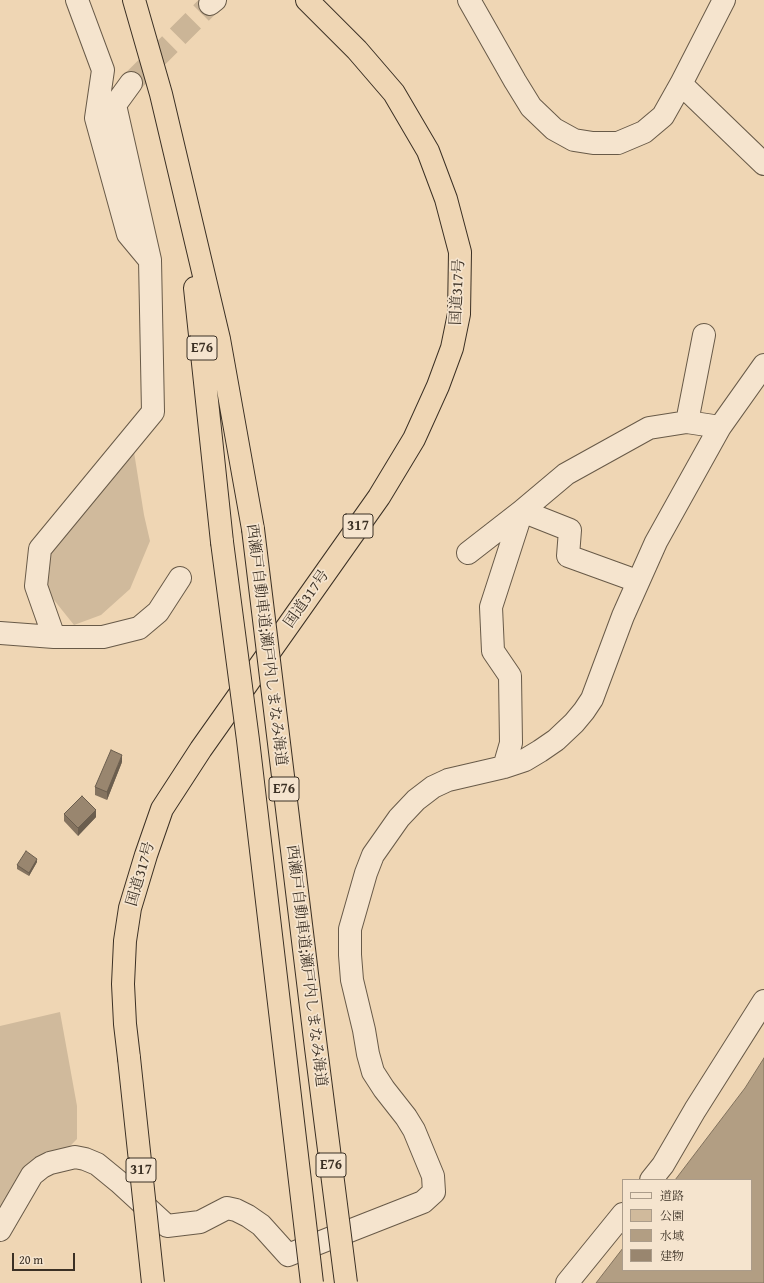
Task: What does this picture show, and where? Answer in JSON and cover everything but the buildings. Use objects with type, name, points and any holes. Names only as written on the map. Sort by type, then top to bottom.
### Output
[{"type":"highway","name":"西瀬戸自動車道;瀬戸内しまなみ海道","points":[[134,0],[160,94],[219,339],[253,529],[346,1283]]},
{"type":"highway","name":"国道317号","points":[[153,1283],[125,1024],[123,984],[125,941],[130,908],[146,855],[162,808],[201,748],[379,497],[414,439],[438,386],[452,348],[460,314],[460,252],[446,199],[428,151],[394,93],[357,50],[307,0]]},
{"type":"highway","name":"西瀬戸自動車道;瀬戸内しまなみ海道","points":[[175,155],[189,242],[201,340],[222,542],[248,740],[312,1283]]},
{"type":"street","points":[[77,0],[103,70],[96,118],[128,234],[150,260]]},
{"type":"street","points":[[469,0],[531,107],[554,129],[574,140],[593,143],[618,143],[644,132],[662,116],[681,84],[724,0]]},
{"type":"street","points":[[54,637],[36,586],[40,549],[153,412],[150,260],[115,105],[131,83]]},
{"type":"street","points":[[681,84],[764,164]]},
{"type":"street","points":[[687,422],[704,335]]},
{"type":"street","points":[[0,1230],[32,1175],[50,1163],[75,1157],[97,1164],[167,1226],[200,1222],[227,1208],[236,1210],[261,1225],[288,1256],[423,1202],[434,1192],[433,1176],[414,1130],[373,1072],[352,980],[350,929],[366,873],[373,855],[399,818],[416,800],[433,787],[448,780],[504,767],[525,760],[540,751],[574,723],[584,711],[592,700],[637,581],[656,542],[720,427],[764,364]]},
{"type":"street","points":[[468,553],[566,474],[649,428],[687,422],[720,427]]},
{"type":"street","points":[[522,511],[570,530],[568,556],[637,581]]},
{"type":"street","points":[[504,767],[511,743],[510,676],[493,651],[491,607],[522,511]]},
{"type":"street","points":[[0,633],[54,637],[103,637],[139,628],[158,612],[180,578]]},
{"type":"street","points":[[652,1179],[663,1165],[695,1110],[764,1001]]},
{"type":"street","points":[[567,1283],[622,1215]]},
{"type":"green space","points":[[134,452],[144,515],[150,541],[130,589],[101,615],[74,625],[46,590],[49,553]]},
{"type":"green space","points":[[60,1012],[77,1106],[77,1139],[7,1210],[0,1214],[0,1026]]},
{"type":"water","points":[[764,1058],[764,1283],[596,1283],[622,1249],[622,1271],[752,1271],[752,1179],[676,1179],[745,1088]]},
{"type":"tunnel","points":[[131,83],[210,4]]}]
